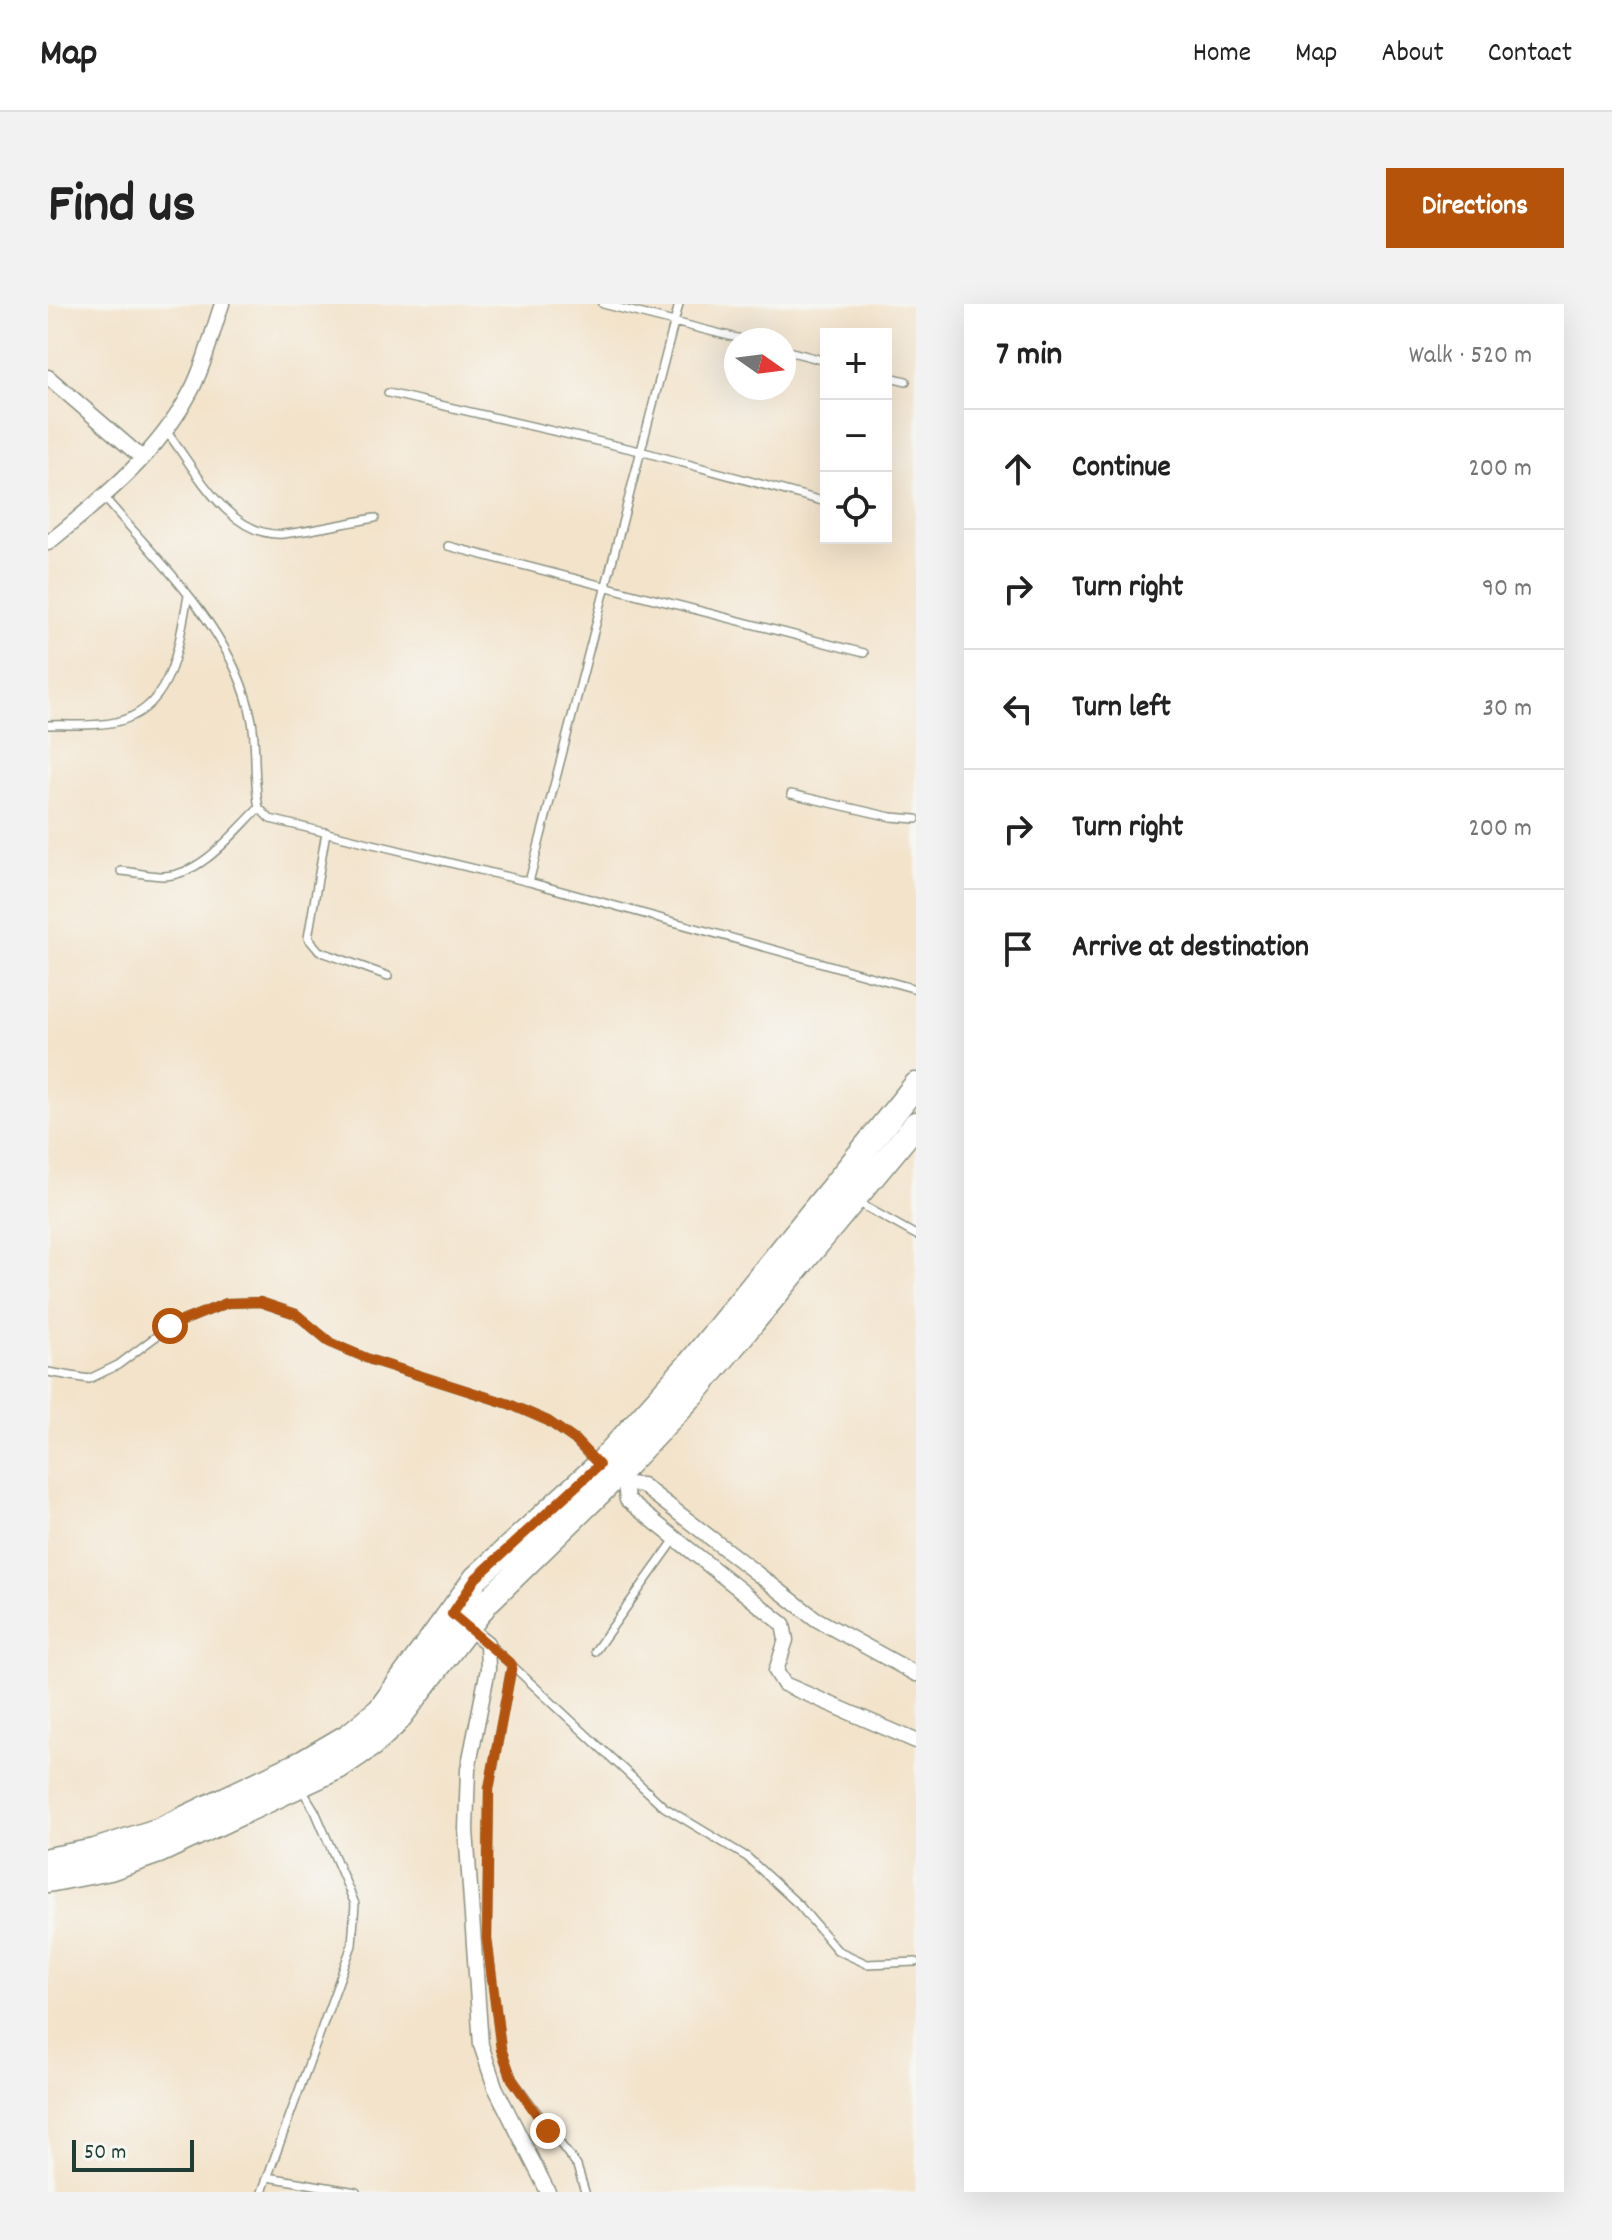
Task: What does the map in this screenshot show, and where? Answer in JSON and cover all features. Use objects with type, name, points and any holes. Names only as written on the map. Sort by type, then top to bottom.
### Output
[{"type":"main road","points":[[613,1475],[689,1365],[916,1085]]},
{"type":"main road","points":[[48,1880],[110,1868],[159,1851],[294,1778],[380,1710],[459,1620],[476,1578],[613,1475],[694,1393],[916,1124]]},
{"type":"main road","points":[[48,1860],[95,1851],[160,1830],[294,1778]]},
{"type":"street","points":[[48,543],[104,497],[167,432],[192,388],[222,304]]},
{"type":"street","points":[[48,377],[142,458]]},
{"type":"street","points":[[613,1475],[627,1500],[783,1624],[786,1640],[776,1671],[784,1684],[916,1741]]},
{"type":"street","points":[[613,1475],[642,1485],[816,1619],[916,1674]]},
{"type":"street","points":[[459,1620],[487,1643],[488,1669],[468,1769],[466,1830],[481,2045],[495,2087],[537,2164],[548,2192]]},
{"type":"lane","points":[[603,304],[724,335]]},
{"type":"lane","points":[[529,882],[679,304]]},
{"type":"lane","points":[[796,353],[820,359]]},
{"type":"lane","points":[[892,378],[906,381]]},
{"type":"lane","points":[[388,393],[640,451],[820,500]]},
{"type":"lane","points":[[167,432],[222,505],[241,522],[259,531],[281,534],[375,518]]},
{"type":"lane","points":[[104,497],[211,624],[237,671],[252,722],[259,808],[270,819],[529,882],[916,989]]},
{"type":"lane","points":[[448,546],[864,653]]},
{"type":"lane","points":[[48,725],[115,723],[136,715],[158,697],[170,676],[188,596]]},
{"type":"lane","points":[[791,794],[891,817],[916,819]]},
{"type":"lane","points":[[121,871],[165,876],[180,873],[199,864],[259,808]]},
{"type":"lane","points":[[326,832],[308,938],[319,951],[388,976]]},
{"type":"lane","points":[[831,1189],[916,1235]]},
{"type":"lane","points":[[48,1372],[89,1379],[118,1365],[170,1326],[227,1303],[260,1302],[296,1314],[331,1343],[358,1355],[509,1404],[548,1421],[575,1440],[613,1475]]},
{"type":"lane","points":[[595,1651],[676,1538]]},
{"type":"lane","points":[[487,1643],[664,1807],[747,1857],[799,1905],[837,1950],[867,1964],[916,1962]]},
{"type":"lane","points":[[512,1665],[489,1789],[487,1939],[501,2049],[512,2079],[577,2166],[585,2192]]},
{"type":"lane","points":[[262,2192],[352,1945],[355,1904],[315,1811],[294,1778]]},
{"type":"lane","points":[[268,2177],[356,2192]]},
{"type":"route","points":[[170,1326],[227,1303],[260,1302],[296,1314],[331,1343],[371,1360],[509,1404],[548,1421],[575,1440],[599,1465],[476,1578],[452,1614],[512,1665],[489,1789],[487,1939],[501,2049],[512,2079],[548,2131]]}]
